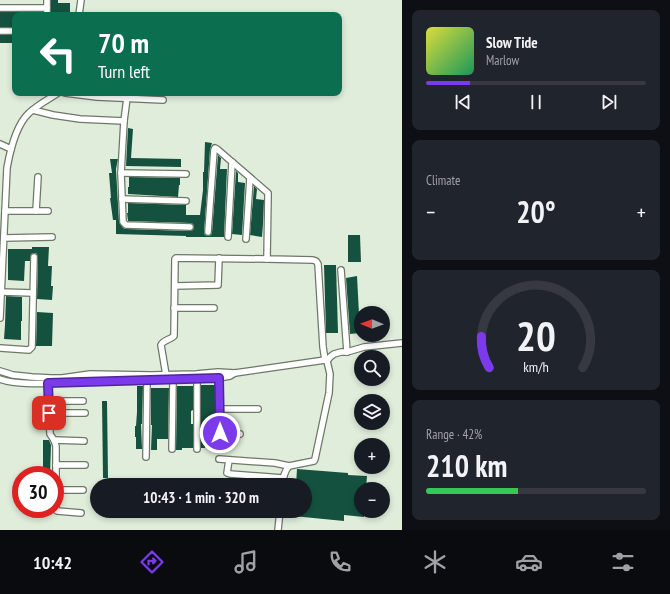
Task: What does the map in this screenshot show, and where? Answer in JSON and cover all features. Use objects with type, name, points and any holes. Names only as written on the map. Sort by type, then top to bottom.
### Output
[{"type":"street","points":[[22,0],[22,8]]},
{"type":"street","points":[[47,0],[47,12]]},
{"type":"street","points":[[79,12],[81,0]]},
{"type":"street","points":[[0,8],[47,8]]},
{"type":"street","points":[[0,31],[12,32]]},
{"type":"street","points":[[0,318],[7,168],[11,149],[19,127],[29,113],[54,96]]},
{"type":"street","points":[[89,96],[163,100]]},
{"type":"street","points":[[127,98],[121,174],[123,222],[126,225],[190,227]]},
{"type":"street","points":[[33,110],[80,119],[124,121]]},
{"type":"street","points":[[0,144],[11,149]]},
{"type":"street","points":[[208,232],[215,148],[266,192],[268,196],[267,259]]},
{"type":"street","points":[[228,237],[232,162]]},
{"type":"street","points":[[0,168],[7,168]]},
{"type":"street","points":[[121,174],[186,174]]},
{"type":"street","points":[[36,211],[38,177]]},
{"type":"street","points":[[246,239],[250,178]]},
{"type":"street","points":[[122,199],[186,201]]},
{"type":"street","points":[[5,211],[48,211]]},
{"type":"street","points":[[4,238],[52,237]]},
{"type":"street","points":[[0,348],[29,350],[32,347],[34,256]]},
{"type":"street","points":[[166,375],[161,345],[163,342],[174,336],[176,258],[316,261],[318,264],[323,347],[330,374],[329,393],[314,461],[288,466],[275,463],[219,459]]},
{"type":"street","points":[[175,286],[218,286],[219,258]]},
{"type":"street","points":[[341,270],[347,352]]},
{"type":"street","points":[[1,292],[33,293]]},
{"type":"street","points":[[174,308],[214,308]]},
{"type":"street","points":[[2,372],[39,378],[62,378],[90,374],[132,376],[218,372],[235,373],[326,360],[334,354],[364,347],[402,343]]},
{"type":"street","points":[[2,372],[11,382]]},
{"type":"street","points":[[0,379],[11,382],[48,383],[173,380],[219,378],[230,376],[235,373]]},
{"type":"street","points":[[219,378],[219,442]]},
{"type":"street","points":[[196,449],[197,379]]},
{"type":"street","points":[[146,457],[147,380]]},
{"type":"street","points":[[172,449],[173,380]]},
{"type":"street","points":[[48,383],[50,434],[56,446],[56,465],[85,465]]},
{"type":"street","points":[[48,401],[83,401]]},
{"type":"street","points":[[220,409],[258,409]]},
{"type":"street","points":[[49,413],[85,413]]},
{"type":"street","points":[[220,433],[240,434]]},
{"type":"street","points":[[54,440],[84,441]]},
{"type":"street","points":[[229,460],[228,472],[230,474],[283,478],[288,466]]},
{"type":"street","points":[[64,490],[83,490]]},
{"type":"street","points":[[64,512],[80,513]]},
{"type":"street","points":[[278,530],[279,518]]},
{"type":"building","points":[[51,0],[58,0],[58,3],[70,3],[70,12],[51,12]]},
{"type":"building","points":[[0,12],[12,12],[12,27],[0,27]]},
{"type":"building","points":[[0,35],[12,35],[12,43],[0,43]]},
{"type":"building","points":[[128,128],[133,129],[131,158],[181,159],[181,167],[126,166]]},
{"type":"building","points":[[205,142],[212,143],[210,150],[204,233],[208,236],[211,235],[212,232],[218,155],[221,158],[220,169],[227,169],[224,237],[116,234],[116,220],[113,220],[110,198],[109,173],[112,173],[110,159],[118,159],[116,169],[119,222],[123,228],[190,231],[193,230],[194,227],[193,224],[190,223],[128,221],[128,203],[186,205],[186,215],[200,215],[203,190]]},
{"type":"building","points":[[236,171],[238,173],[238,182],[245,183],[242,235],[232,234]]},
{"type":"building","points":[[129,177],[180,178],[178,197],[128,194]]},
{"type":"building","points":[[254,186],[257,189],[256,199],[264,200],[262,237],[250,235]]},
{"type":"building","points":[[348,235],[360,235],[361,262],[348,262]]},
{"type":"building","points":[[32,247],[49,247],[48,266],[52,266],[52,300],[37,299],[38,257],[36,253],[31,254],[30,261],[25,261],[24,281],[8,280],[8,249],[32,249]]},
{"type":"building","points":[[324,265],[336,265],[338,333],[326,333]]},
{"type":"building","points":[[357,276],[359,306],[354,306],[354,334],[350,334],[346,278]]},
{"type":"building","points":[[6,296],[22,297],[21,340],[4,339]]},
{"type":"building","points":[[37,312],[53,313],[52,346],[36,346]]},
{"type":"building","points":[[201,385],[215,385],[215,436],[205,436],[205,448],[201,448]]},
{"type":"building","points":[[137,386],[143,386],[141,424],[142,449],[136,449],[135,437]]},
{"type":"building","points":[[177,386],[193,386],[193,410],[191,411],[191,424],[193,424],[193,448],[182,448],[182,450],[176,450]]},
{"type":"building","points":[[151,388],[169,388],[168,439],[157,439],[157,450],[151,450]]},
{"type":"building","points":[[102,401],[107,401],[108,478],[103,478]]},
{"type":"building","points":[[43,440],[49,440],[51,445],[50,466],[43,466]]},
{"type":"building","points":[[297,469],[367,476],[367,482],[354,482],[354,516],[344,515],[344,521],[312,518],[312,478],[296,478]]},
{"type":"route","points":[[49,413],[48,383],[219,378],[220,433]]}]
